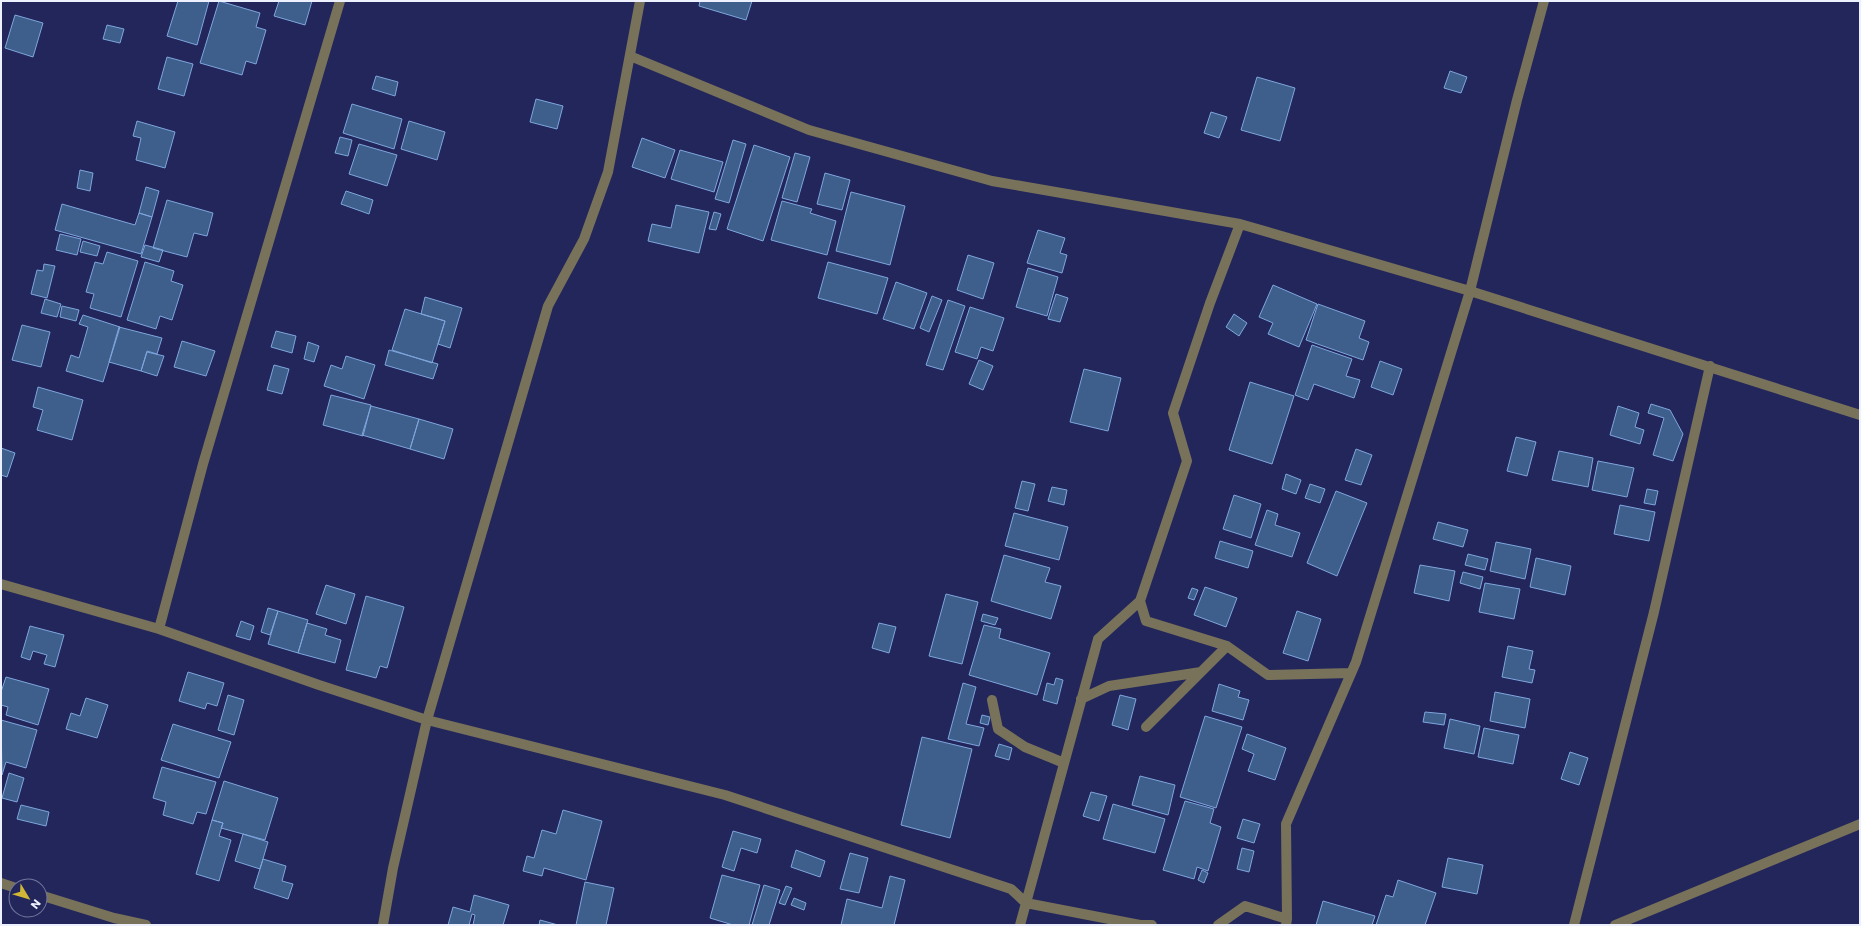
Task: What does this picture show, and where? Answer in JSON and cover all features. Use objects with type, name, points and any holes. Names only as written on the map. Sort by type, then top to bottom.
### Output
[{"type":"street","points":[[159,629],[203,464],[340,1]]},
{"type":"street","points":[[383,925],[393,868],[427,720],[548,306],[584,239],[608,172],[640,1]]},
{"type":"street","points":[[1218,925],[1245,906],[1287,922],[1286,824],[1356,662],[1470,291],[1517,100],[1544,1]]},
{"type":"street","points":[[630,56],[809,130],[992,181],[1240,224],[1470,291],[1710,366],[1860,415]]},
{"type":"street","points":[[1020,925],[1098,639],[1140,601],[1187,461],[1173,413],[1210,303],[1240,224]]},
{"type":"street","points":[[1574,925],[1654,612],[1710,366]]},
{"type":"street","points":[[1,584],[159,629],[319,685],[427,720],[725,795],[1011,889],[1026,903],[1140,925],[1152,925]]},
{"type":"street","points":[[1140,601],[1146,621],[1227,646],[1268,675],[1351,673]]},
{"type":"street","points":[[1146,727],[1227,646]]},
{"type":"street","points":[[1081,699],[1109,686],[1201,672]]},
{"type":"street","points":[[992,700],[998,729],[1025,747],[1064,763]]},
{"type":"street","points":[[1616,925],[1860,824]]},
{"type":"street","points":[[48,898],[113,921],[146,925]]},
{"type":"building","points":[[178,1],[209,1],[197,45],[167,36]]},
{"type":"building","points":[[219,1],[260,13],[256,27],[266,30],[256,64],[246,61],[242,75],[200,63]]},
{"type":"building","points":[[279,1],[312,1],[305,25],[274,16]]},
{"type":"building","points":[[700,1],[752,1],[746,20],[699,6]]},
{"type":"building","points":[[15,15],[43,23],[33,57],[5,48]]},
{"type":"building","points":[[107,25],[124,29],[120,43],[103,39]]},
{"type":"building","points":[[167,57],[193,64],[184,96],[158,89]]},
{"type":"building","points":[[1450,71],[1467,77],[1461,93],[1444,88]]},
{"type":"building","points":[[376,76],[398,82],[395,96],[372,89]]},
{"type":"building","points":[[1257,77],[1295,88],[1280,141],[1241,130]]},
{"type":"building","points":[[536,99],[563,106],[557,129],[530,122]]},
{"type":"building","points":[[352,104],[402,119],[394,149],[343,133]]},
{"type":"building","points":[[1211,112],[1227,117],[1219,138],[1204,133]]},
{"type":"building","points":[[137,121],[175,132],[165,168],[136,160],[141,138],[133,136]]},
{"type":"building","points":[[409,121],[445,132],[437,160],[401,149]]},
{"type":"building","points":[[340,137],[352,140],[348,156],[335,153]]},
{"type":"building","points":[[642,138],[675,150],[665,178],[632,167]]},
{"type":"building","points":[[733,140],[746,144],[729,203],[715,199]]},
{"type":"building","points":[[359,144],[397,155],[387,186],[349,174]]},
{"type":"building","points":[[754,145],[790,157],[763,241],[727,229]]},
{"type":"building","points":[[680,150],[723,162],[714,192],[671,179]]},
{"type":"building","points":[[795,153],[810,157],[797,202],[782,198]]},
{"type":"building","points":[[80,170],[93,173],[90,191],[77,188]]},
{"type":"building","points":[[825,173],[850,180],[842,210],[817,204]]},
{"type":"building","points":[[146,187],[159,191],[152,217],[139,213]]},
{"type":"building","points":[[346,191],[373,200],[369,214],[341,204]]},
{"type":"building","points":[[851,192],[905,206],[890,265],[836,251]]},
{"type":"building","points":[[167,200],[213,213],[207,236],[194,233],[187,257],[153,248]]},
{"type":"building","points":[[782,201],[812,209],[810,213],[836,221],[827,255],[771,240]]},
{"type":"building","points":[[62,204],[135,225],[139,213],[152,217],[141,254],[55,230]]},
{"type":"building","points":[[676,205],[709,212],[699,253],[648,241],[652,224],[671,228]]},
{"type":"building","points":[[714,212],[721,214],[716,230],[709,229]]},
{"type":"building","points":[[1038,230],[1065,238],[1060,253],[1067,255],[1062,273],[1027,263]]},
{"type":"building","points":[[60,234],[81,239],[77,255],[56,250]]},
{"type":"building","points":[[83,241],[100,246],[97,256],[80,252]]},
{"type":"building","points":[[145,245],[163,250],[159,262],[141,257]]},
{"type":"building","points":[[107,252],[138,261],[121,317],[90,308],[94,294],[86,292],[95,262],[103,264]]},
{"type":"building","points":[[968,255],[994,263],[983,299],[957,290]]},
{"type":"building","points":[[145,262],[174,271],[171,281],[183,285],[172,320],[160,316],[156,329],[127,320]]},
{"type":"building","points":[[828,262],[888,278],[877,314],[818,298]]},
{"type":"building","points":[[44,264],[55,266],[47,298],[31,294],[37,270],[43,271]]},
{"type":"building","points":[[1028,268],[1058,277],[1047,316],[1016,307]]},
{"type":"building","points":[[896,282],[927,293],[914,329],[883,319]]},
{"type":"building","points":[[1273,285],[1317,304],[1299,347],[1268,334],[1273,323],[1259,317]]},
{"type":"building","points":[[1056,294],[1068,298],[1060,322],[1048,319]]},
{"type":"building","points":[[932,296],[942,300],[929,332],[920,328]]},
{"type":"building","points":[[425,297],[462,308],[450,348],[438,344],[445,321],[421,314]]},
{"type":"building","points":[[45,299],[61,304],[57,317],[41,313]]},
{"type":"building","points":[[948,300],[965,306],[943,370],[926,365]]},
{"type":"building","points":[[1318,304],[1365,321],[1359,338],[1369,342],[1363,360],[1306,340]]},
{"type":"building","points":[[62,306],[79,310],[76,321],[60,317]]},
{"type":"building","points":[[970,307],[1004,318],[993,351],[981,347],[977,359],[955,352]]},
{"type":"building","points":[[405,309],[445,321],[432,363],[392,350]]},
{"type":"building","points":[[1234,314],[1247,323],[1239,336],[1226,327]]},
{"type":"building","points":[[83,315],[120,327],[103,382],[66,371],[71,355],[79,358],[88,327],[79,324]]},
{"type":"building","points":[[22,325],[50,332],[41,367],[12,360]]},
{"type":"building","points":[[119,327],[162,338],[157,354],[147,351],[141,371],[109,362]]},
{"type":"building","points":[[276,331],[296,336],[292,353],[271,347]]},
{"type":"building","points":[[182,341],[215,351],[206,376],[174,367]]},
{"type":"building","points":[[308,342],[319,346],[314,362],[304,359]]},
{"type":"building","points":[[1312,345],[1352,359],[1346,376],[1360,380],[1354,398],[1314,384],[1308,400],[1295,395]]},
{"type":"building","points":[[389,350],[438,364],[433,379],[385,365]]},
{"type":"building","points":[[147,352],[164,356],[157,376],[141,371]]},
{"type":"building","points":[[346,356],[375,365],[364,399],[324,386],[331,365],[342,369]]},
{"type":"building","points":[[979,360],[993,366],[983,390],[969,384]]},
{"type":"building","points":[[1380,361],[1402,369],[1393,395],[1371,387]]},
{"type":"building","points":[[274,365],[289,369],[282,394],[267,390]]},
{"type":"building","points":[[1084,369],[1121,378],[1108,431],[1070,422]]},
{"type":"building","points":[[1250,382],[1294,396],[1272,464],[1229,450]]},
{"type":"building","points":[[38,387],[83,400],[72,440],[37,430],[43,410],[33,407]]},
{"type":"building","points":[[331,395],[371,405],[363,436],[323,425]]},
{"type":"building","points":[[1651,404],[1670,410],[1683,434],[1673,461],[1653,455],[1664,418],[1648,413]]},
{"type":"building","points":[[371,406],[419,419],[410,449],[362,435]]},
{"type":"building","points":[[1618,406],[1639,413],[1635,427],[1644,430],[1640,444],[1610,435]]},
{"type":"building","points":[[419,419],[453,429],[444,459],[410,449]]},
{"type":"building","points":[[1516,437],[1536,442],[1527,476],[1507,471]]},
{"type":"building","points":[[1,448],[15,453],[7,477],[1,475]]},
{"type":"building","points":[[1356,449],[1372,455],[1361,485],[1345,480]]},
{"type":"building","points":[[1559,451],[1593,458],[1588,487],[1552,480]]},
{"type":"building","points":[[1598,461],[1634,468],[1627,497],[1592,490]]},
{"type":"building","points":[[1286,474],[1301,480],[1296,494],[1282,489]]},
{"type":"building","points":[[1022,481],[1035,484],[1028,511],[1015,508]]},
{"type":"building","points":[[1310,484],[1325,489],[1320,503],[1305,498]]},
{"type":"building","points":[[1052,487],[1067,490],[1064,505],[1048,501]]},
{"type":"building","points":[[1647,489],[1658,491],[1655,505],[1644,503]]},
{"type":"building","points":[[1336,491],[1367,503],[1337,576],[1307,563]]},
{"type":"building","points":[[1234,495],[1261,504],[1251,538],[1223,529]]},
{"type":"building","points":[[1620,505],[1655,512],[1649,541],[1614,534]]},
{"type":"building","points":[[1267,510],[1278,514],[1275,525],[1300,533],[1292,557],[1255,545]]},
{"type":"building","points":[[1014,513],[1068,527],[1059,560],[1005,546]]},
{"type":"building","points":[[1438,522],[1468,530],[1463,547],[1433,539]]},
{"type":"building","points":[[1220,541],[1253,551],[1248,568],[1215,558]]},
{"type":"building","points":[[1496,542],[1531,549],[1525,579],[1490,571]]},
{"type":"building","points":[[1468,554],[1488,559],[1485,570],[1465,565]]},
{"type":"building","points":[[1004,555],[1050,568],[1045,582],[1061,586],[1051,619],[991,601]]},
{"type":"building","points":[[1536,558],[1571,566],[1565,595],[1530,587]]},
{"type":"building","points":[[1420,565],[1455,571],[1449,601],[1414,593]]},
{"type":"building","points":[[1463,572],[1483,577],[1480,589],[1460,583]]},
{"type":"building","points":[[1485,583],[1520,589],[1514,619],[1479,612]]},
{"type":"building","points":[[326,585],[355,594],[346,624],[316,614]]},
{"type":"building","points":[[1205,587],[1237,598],[1226,627],[1194,615]]},
{"type":"building","points":[[1192,588],[1198,590],[1194,600],[1188,598]]},
{"type":"building","points":[[946,594],[978,602],[962,664],[929,656]]},
{"type":"building","points":[[366,596],[404,607],[387,668],[380,666],[376,678],[346,670]]},
{"type":"building","points":[[268,608],[278,611],[270,635],[261,632]]},
{"type":"building","points":[[278,611],[308,620],[298,653],[268,644]]},
{"type":"building","points":[[1297,611],[1321,619],[1308,661],[1283,653]]},
{"type":"building","points":[[983,614],[998,618],[995,625],[981,621]]},
{"type":"building","points":[[241,621],[254,626],[250,640],[236,636]]},
{"type":"building","points":[[307,623],[327,629],[325,635],[341,640],[335,663],[298,653]]},
{"type":"building","points":[[879,623],[896,627],[889,653],[872,648]]},
{"type":"building","points":[[984,625],[1001,629],[999,638],[1050,653],[1037,695],[969,675]]},
{"type":"building","points":[[30,626],[64,635],[55,667],[44,664],[47,655],[33,651],[30,660],[21,657]]},
{"type":"building","points":[[1508,646],[1533,651],[1529,669],[1535,670],[1532,683],[1502,677]]},
{"type":"building","points":[[188,672],[224,683],[217,706],[207,703],[205,709],[179,701]]},
{"type":"building","points":[[6,677],[49,689],[38,725],[6,715],[8,707],[1,705],[1,692]]},
{"type":"building","points":[[1056,678],[1063,680],[1057,704],[1043,700],[1047,683],[1054,685]]},
{"type":"building","points":[[963,683],[976,687],[966,724],[984,728],[979,746],[948,739]]},
{"type":"building","points":[[1219,684],[1240,691],[1238,697],[1249,700],[1243,720],[1212,711]]},
{"type":"building","points":[[1495,692],[1530,699],[1525,728],[1490,721]]},
{"type":"building","points":[[228,695],[244,700],[234,735],[218,730]]},
{"type":"building","points":[[1120,695],[1136,699],[1128,730],[1112,725]]},
{"type":"building","points":[[86,698],[108,705],[97,738],[66,729],[71,713],[80,716]]},
{"type":"building","points":[[1425,712],[1446,714],[1444,725],[1423,722]]},
{"type":"building","points":[[982,715],[990,717],[988,725],[980,723]]},
{"type":"building","points":[[1205,716],[1242,727],[1216,808],[1180,797]]},
{"type":"building","points":[[1450,719],[1480,726],[1474,754],[1444,748]]},
{"type":"building","points":[[1,720],[37,730],[26,768],[6,762],[2,775]]},
{"type":"building","points":[[173,724],[231,742],[219,778],[161,760]]},
{"type":"building","points":[[1484,728],[1519,735],[1513,764],[1478,757]]},
{"type":"building","points":[[1247,734],[1286,748],[1275,780],[1248,771],[1254,754],[1242,749]]},
{"type":"building","points":[[922,737],[972,749],[950,838],[901,825]]},
{"type":"building","points":[[999,744],[1012,748],[1009,760],[995,756]]},
{"type":"building","points":[[1570,752],[1588,758],[1579,785],[1561,779]]},
{"type":"building","points":[[162,767],[216,782],[206,814],[197,812],[193,824],[163,815],[166,802],[153,798]]},
{"type":"building","points":[[9,773],[24,778],[17,802],[2,798]]},
{"type":"building","points":[[1140,776],[1175,785],[1168,815],[1132,805]]},
{"type":"building","points":[[224,781],[278,798],[265,840],[221,828],[223,823],[212,820]]},
{"type":"building","points":[[1091,792],[1107,796],[1099,821],[1083,816]]},
{"type":"building","points":[[1185,801],[1214,809],[1210,823],[1221,827],[1208,871],[1197,867],[1194,879],[1163,870]]},
{"type":"building","points":[[1113,804],[1165,819],[1155,853],[1103,839]]},
{"type":"building","points":[[21,805],[49,812],[46,826],[17,819]]},
{"type":"building","points":[[563,810],[602,821],[586,880],[544,868],[542,876],[523,871],[527,856],[534,858],[542,830],[556,834]]},
{"type":"building","points":[[1243,819],[1260,824],[1254,843],[1237,838]]},
{"type":"building","points":[[212,820],[223,823],[219,836],[231,840],[219,881],[196,874]]},
{"type":"building","points":[[733,831],[761,839],[757,853],[741,848],[734,871],[722,867]]},
{"type":"building","points":[[243,834],[268,842],[260,869],[235,861]]},
{"type":"building","points":[[1242,848],[1254,851],[1249,872],[1237,869]]},
{"type":"building","points":[[796,850],[825,861],[820,877],[791,867]]},
{"type":"building","points":[[850,853],[868,858],[859,893],[840,889]]},
{"type":"building","points":[[1448,858],[1483,865],[1477,894],[1442,887]]},
{"type":"building","points":[[263,859],[286,866],[282,881],[293,884],[288,899],[254,888]]},
{"type":"building","points":[[1202,870],[1208,873],[1204,883],[1198,880]]},
{"type":"building","points":[[722,875],[760,885],[749,925],[733,925],[710,918]]},
{"type":"building","points":[[890,876],[905,880],[894,925],[841,925],[847,899],[882,908]]},
{"type":"building","points":[[1398,880],[1436,893],[1425,925],[1376,925],[1386,895],[1393,897]]},
{"type":"building","points":[[585,882],[614,888],[606,925],[576,925]]},
{"type":"building","points":[[764,885],[780,890],[769,925],[752,925]]},
{"type":"building","points":[[786,886],[792,888],[785,905],[779,903]]},
{"type":"building","points":[[474,895],[509,905],[503,925],[473,925],[475,915],[472,914],[469,925],[448,925],[453,907],[470,912]]},
{"type":"building","points":[[794,898],[806,903],[804,910],[791,905]]},
{"type":"building","points":[[1323,901],[1375,916],[1372,925],[1316,925]]},
{"type":"building","points":[[540,920],[558,925],[539,925]]}]
